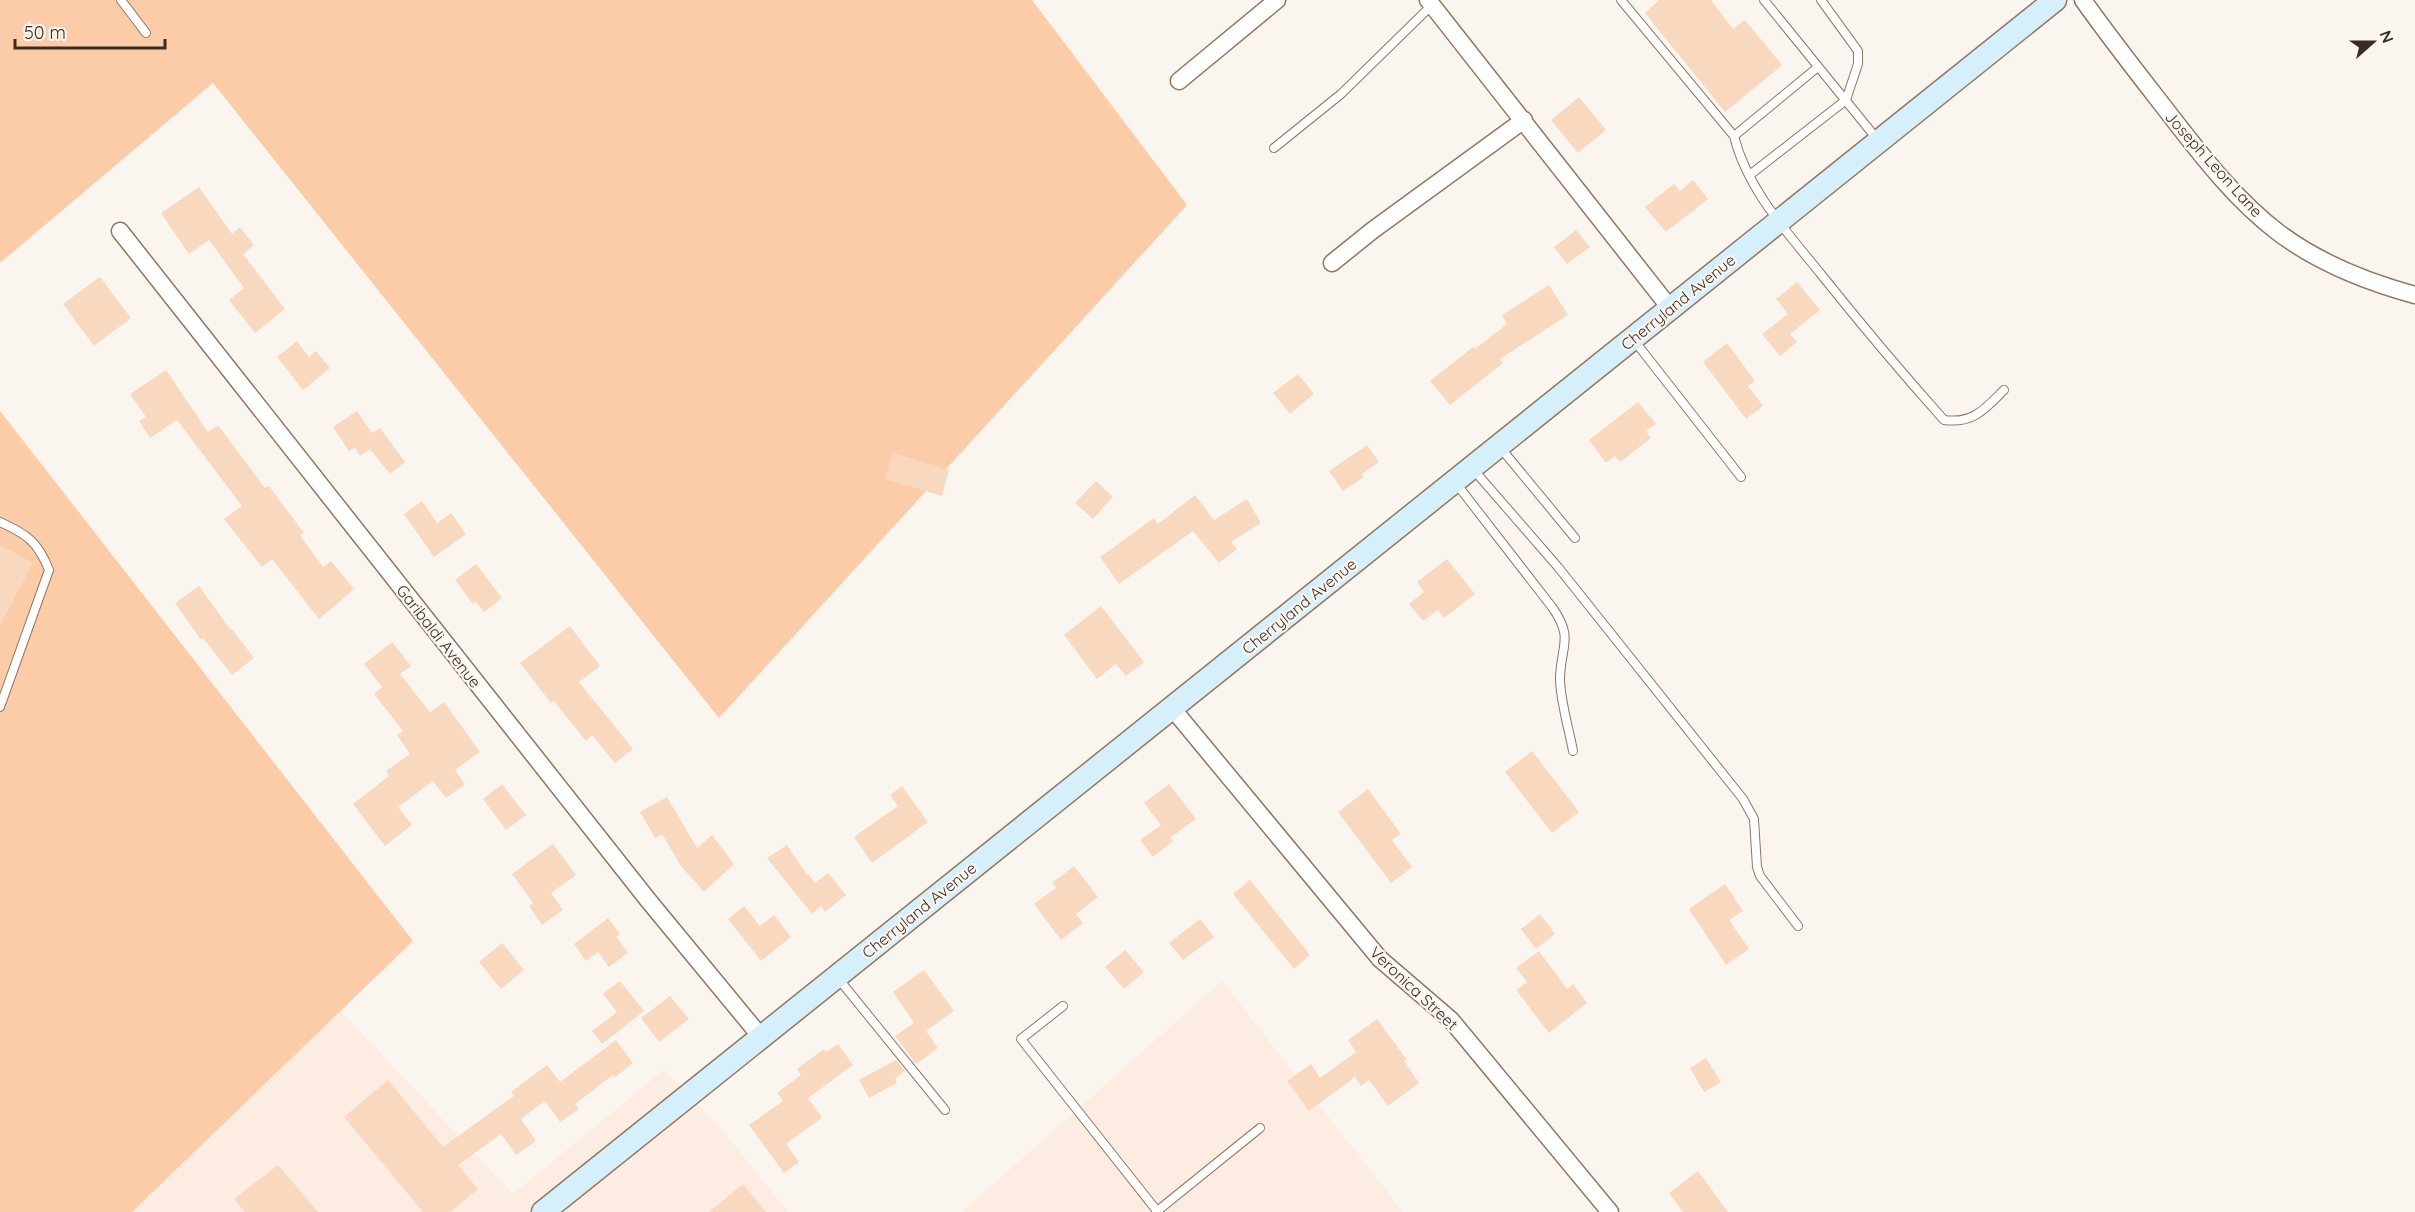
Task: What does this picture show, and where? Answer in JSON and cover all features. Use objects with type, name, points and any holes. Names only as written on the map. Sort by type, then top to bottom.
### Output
[{"type":"street","points":[[1179,81],[1277,0]]},
{"type":"street","name":"Cherryland Avenue","points":[[543,1212],[2055,0]]},
{"type":"street","name":"Joseph Leon Lane","points":[[2083,0],[2113,43],[2196,148],[2245,204],[2279,234],[2321,260],[2366,280],[2415,295]]},
{"type":"street","points":[[1430,2],[1670,309]]},
{"type":"street","points":[[1332,263],[1373,230],[1524,120]]},
{"type":"street","name":"Garibaldi Avenue","points":[[120,231],[648,900],[761,1037]]},
{"type":"street","name":"Veronica Street","points":[[1172,708],[1380,959],[1451,1020],[1610,1212]]},
{"type":"lane","points":[[121,0],[146,33]]},
{"type":"lane","points":[[1621,0],[1734,136],[1738,150],[1761,198],[1779,222],[1876,343],[1944,420],[1958,422],[1971,418],[1984,410],[2004,390]]},
{"type":"lane","points":[[1764,0],[1879,141]]},
{"type":"lane","points":[[1751,174],[1846,100],[1858,64],[1858,51],[1821,0]]},
{"type":"lane","points":[[1274,148],[1341,94],[1430,2]]},
{"type":"lane","points":[[1734,136],[1818,67]]},
{"type":"lane","points":[[1633,339],[1741,477]]},
{"type":"lane","points":[[1499,446],[1575,538]]},
{"type":"lane","points":[[1463,475],[1565,628],[1565,648],[1560,678],[1573,751]]},
{"type":"lane","points":[[1463,475],[1557,567],[1632,658],[1727,782],[1743,799],[1754,819],[1757,867],[1760,876],[1798,926]]},
{"type":"lane","points":[[0,522],[20,531],[41,551],[49,570],[0,707]]},
{"type":"lane","points":[[836,976],[945,1110]]},
{"type":"lane","points":[[1063,1006],[1021,1039],[1157,1212],[1260,1128]]},
{"type":"shaded area","points":[[0,0],[1032,0],[1187,205],[719,718],[213,83],[0,263]]},
{"type":"shaded area","points":[[0,411],[413,941],[132,1212],[0,1212]]},
{"type":"shaded area","points":[[1222,981],[1403,1212],[962,1212]]},
{"type":"shaded area","points":[[340,1010],[513,1194],[664,1070],[721,1128],[788,1212],[132,1212]]},
{"type":"building","points":[[1659,0],[1711,0],[1733,29],[1745,20],[1782,65],[1725,112],[1645,13]]},
{"type":"building","points":[[1579,97],[1606,130],[1578,153],[1551,120]]},
{"type":"building","points":[[1693,180],[1708,199],[1666,232],[1645,207],[1674,184],[1680,191]]},
{"type":"building","points":[[199,187],[232,234],[240,227],[254,245],[243,254],[285,309],[255,333],[229,300],[244,288],[209,240],[189,254],[161,213]]},
{"type":"building","points":[[1576,230],[1590,247],[1567,264],[1554,247]]},
{"type":"building","points":[[100,277],[131,318],[94,346],[63,304]]},
{"type":"building","points":[[1797,282],[1820,310],[1790,334],[1797,342],[1780,356],[1762,334],[1788,314],[1776,299]]},
{"type":"building","points":[[1549,285],[1568,315],[1500,359],[1503,363],[1450,405],[1430,381],[1507,324],[1502,315]]},
{"type":"building","points":[[297,341],[309,357],[316,351],[330,368],[303,390],[277,357]]},
{"type":"building","points":[[1727,343],[1755,381],[1748,386],[1763,406],[1746,419],[1703,362]]},
{"type":"building","points":[[166,370],[208,432],[218,425],[265,488],[269,486],[304,533],[300,535],[323,567],[331,561],[354,589],[319,619],[272,559],[262,567],[224,519],[242,506],[177,420],[150,438],[139,421],[146,417],[130,394]]},
{"type":"building","points":[[1298,374],[1314,394],[1290,414],[1273,393]]},
{"type":"building","points":[[1638,402],[1656,424],[1646,431],[1651,438],[1620,462],[1615,456],[1606,463],[1589,440]]},
{"type":"building","points":[[357,411],[372,433],[380,428],[405,462],[390,474],[370,449],[360,456],[355,448],[349,451],[333,427]]},
{"type":"building","points":[[1367,445],[1379,462],[1362,474],[1364,477],[1343,491],[1329,471]]},
{"type":"building","points":[[893,453],[949,470],[942,496],[885,479]]},
{"type":"building","points":[[1096,481],[1113,497],[1093,519],[1075,503]]},
{"type":"building","points":[[1195,495],[1214,520],[1247,499],[1261,523],[1231,542],[1237,549],[1219,563],[1193,531],[1119,584],[1100,557],[1154,518],[1158,524]]},
{"type":"building","points":[[422,501],[437,523],[451,513],[466,534],[434,557],[404,514]]},
{"type":"building","points":[[0,545],[33,563],[0,626]]},
{"type":"building","points":[[1447,559],[1475,594],[1444,618],[1438,610],[1423,621],[1409,604],[1424,592],[1417,582]]},
{"type":"building","points":[[476,564],[502,598],[484,612],[476,602],[473,604],[455,580]]},
{"type":"building","points":[[199,586],[254,658],[232,675],[203,638],[201,640],[175,603]]},
{"type":"building","points":[[1101,606],[1144,662],[1126,676],[1116,664],[1097,679],[1064,635]]},
{"type":"building","points":[[570,626],[600,666],[579,682],[633,749],[615,763],[592,735],[586,741],[554,701],[551,703],[520,663]]},
{"type":"building","points":[[392,642],[411,666],[400,674],[430,712],[444,702],[480,752],[455,770],[465,784],[446,798],[433,781],[398,807],[412,825],[385,846],[353,804],[389,776],[386,771],[410,754],[397,735],[403,731],[374,694],[382,687],[364,664]]},
{"type":"building","points":[[1532,751],[1579,812],[1552,833],[1505,772]]},
{"type":"building","points":[[502,784],[526,815],[506,830],[483,799]]},
{"type":"building","points":[[1169,784],[1196,819],[1170,838],[1173,841],[1153,857],[1140,840],[1161,825],[1144,803]]},
{"type":"building","points":[[902,786],[928,822],[872,863],[854,837],[898,806],[890,795]]},
{"type":"building","points":[[1368,789],[1401,834],[1392,840],[1412,867],[1391,883],[1338,812]]},
{"type":"building","points":[[667,797],[697,848],[712,835],[734,864],[704,892],[681,866],[662,834],[655,838],[640,812]]},
{"type":"building","points":[[553,844],[576,875],[551,893],[563,910],[542,925],[529,906],[533,903],[512,874]]},
{"type":"building","points":[[787,845],[815,883],[828,873],[846,895],[825,912],[821,906],[812,914],[767,858]]},
{"type":"building","points":[[1074,866],[1098,897],[1076,914],[1083,923],[1061,940],[1034,904],[1056,888],[1052,883]]},
{"type":"building","points":[[1250,880],[1310,955],[1294,969],[1233,894]]},
{"type":"building","points":[[1725,884],[1743,911],[1729,920],[1749,949],[1726,965],[1689,909]]},
{"type":"building","points":[[744,906],[760,926],[774,915],[791,937],[761,961],[728,919]]},
{"type":"building","points":[[1540,914],[1555,934],[1536,949],[1521,929]]},
{"type":"building","points":[[608,918],[620,934],[616,937],[628,953],[609,967],[598,952],[586,961],[574,944]]},
{"type":"building","points":[[1200,919],[1214,937],[1183,960],[1169,943]]},
{"type":"building","points":[[502,943],[524,970],[501,989],[479,962]]},
{"type":"building","points":[[1125,950],[1144,972],[1124,989],[1105,967]]},
{"type":"building","points":[[1539,951],[1567,989],[1573,984],[1587,1003],[1549,1033],[1516,990],[1527,982],[1516,968]]},
{"type":"building","points":[[924,970],[954,1011],[926,1031],[938,1048],[916,1064],[895,1036],[914,1023],[893,992]]},
{"type":"building","points":[[620,981],[644,1011],[602,1044],[592,1031],[617,1012],[603,994]]},
{"type":"building","points":[[670,996],[689,1019],[659,1042],[641,1018]]},
{"type":"building","points":[[1377,1019],[1407,1060],[1404,1061],[1419,1083],[1388,1106],[1369,1080],[1361,1086],[1355,1077],[1309,1111],[1287,1081],[1311,1064],[1320,1078],[1356,1052],[1348,1040]]},
{"type":"building","points":[[616,1040],[633,1063],[575,1104],[579,1109],[560,1122],[545,1101],[521,1119],[536,1141],[516,1155],[501,1134],[458,1165],[478,1189],[450,1212],[423,1212],[344,1117],[388,1080],[443,1147],[514,1096],[511,1092],[547,1065],[560,1082]]},
{"type":"building","points":[[838,1044],[853,1065],[808,1098],[822,1118],[786,1144],[799,1162],[784,1173],[749,1125],[783,1101],[777,1093],[801,1075],[797,1069],[824,1049],[826,1052]]},
{"type":"building","points":[[1706,1058],[1721,1082],[1704,1092],[1690,1068]]},
{"type":"building","points":[[896,1060],[905,1071],[895,1079],[897,1083],[869,1098],[859,1080]]},
{"type":"building","points":[[278,1165],[318,1212],[245,1212],[234,1199]]},
{"type":"building","points":[[1698,1171],[1728,1212],[1683,1212],[1669,1193]]},
{"type":"building","points":[[743,1184],[766,1212],[709,1212]]}]
